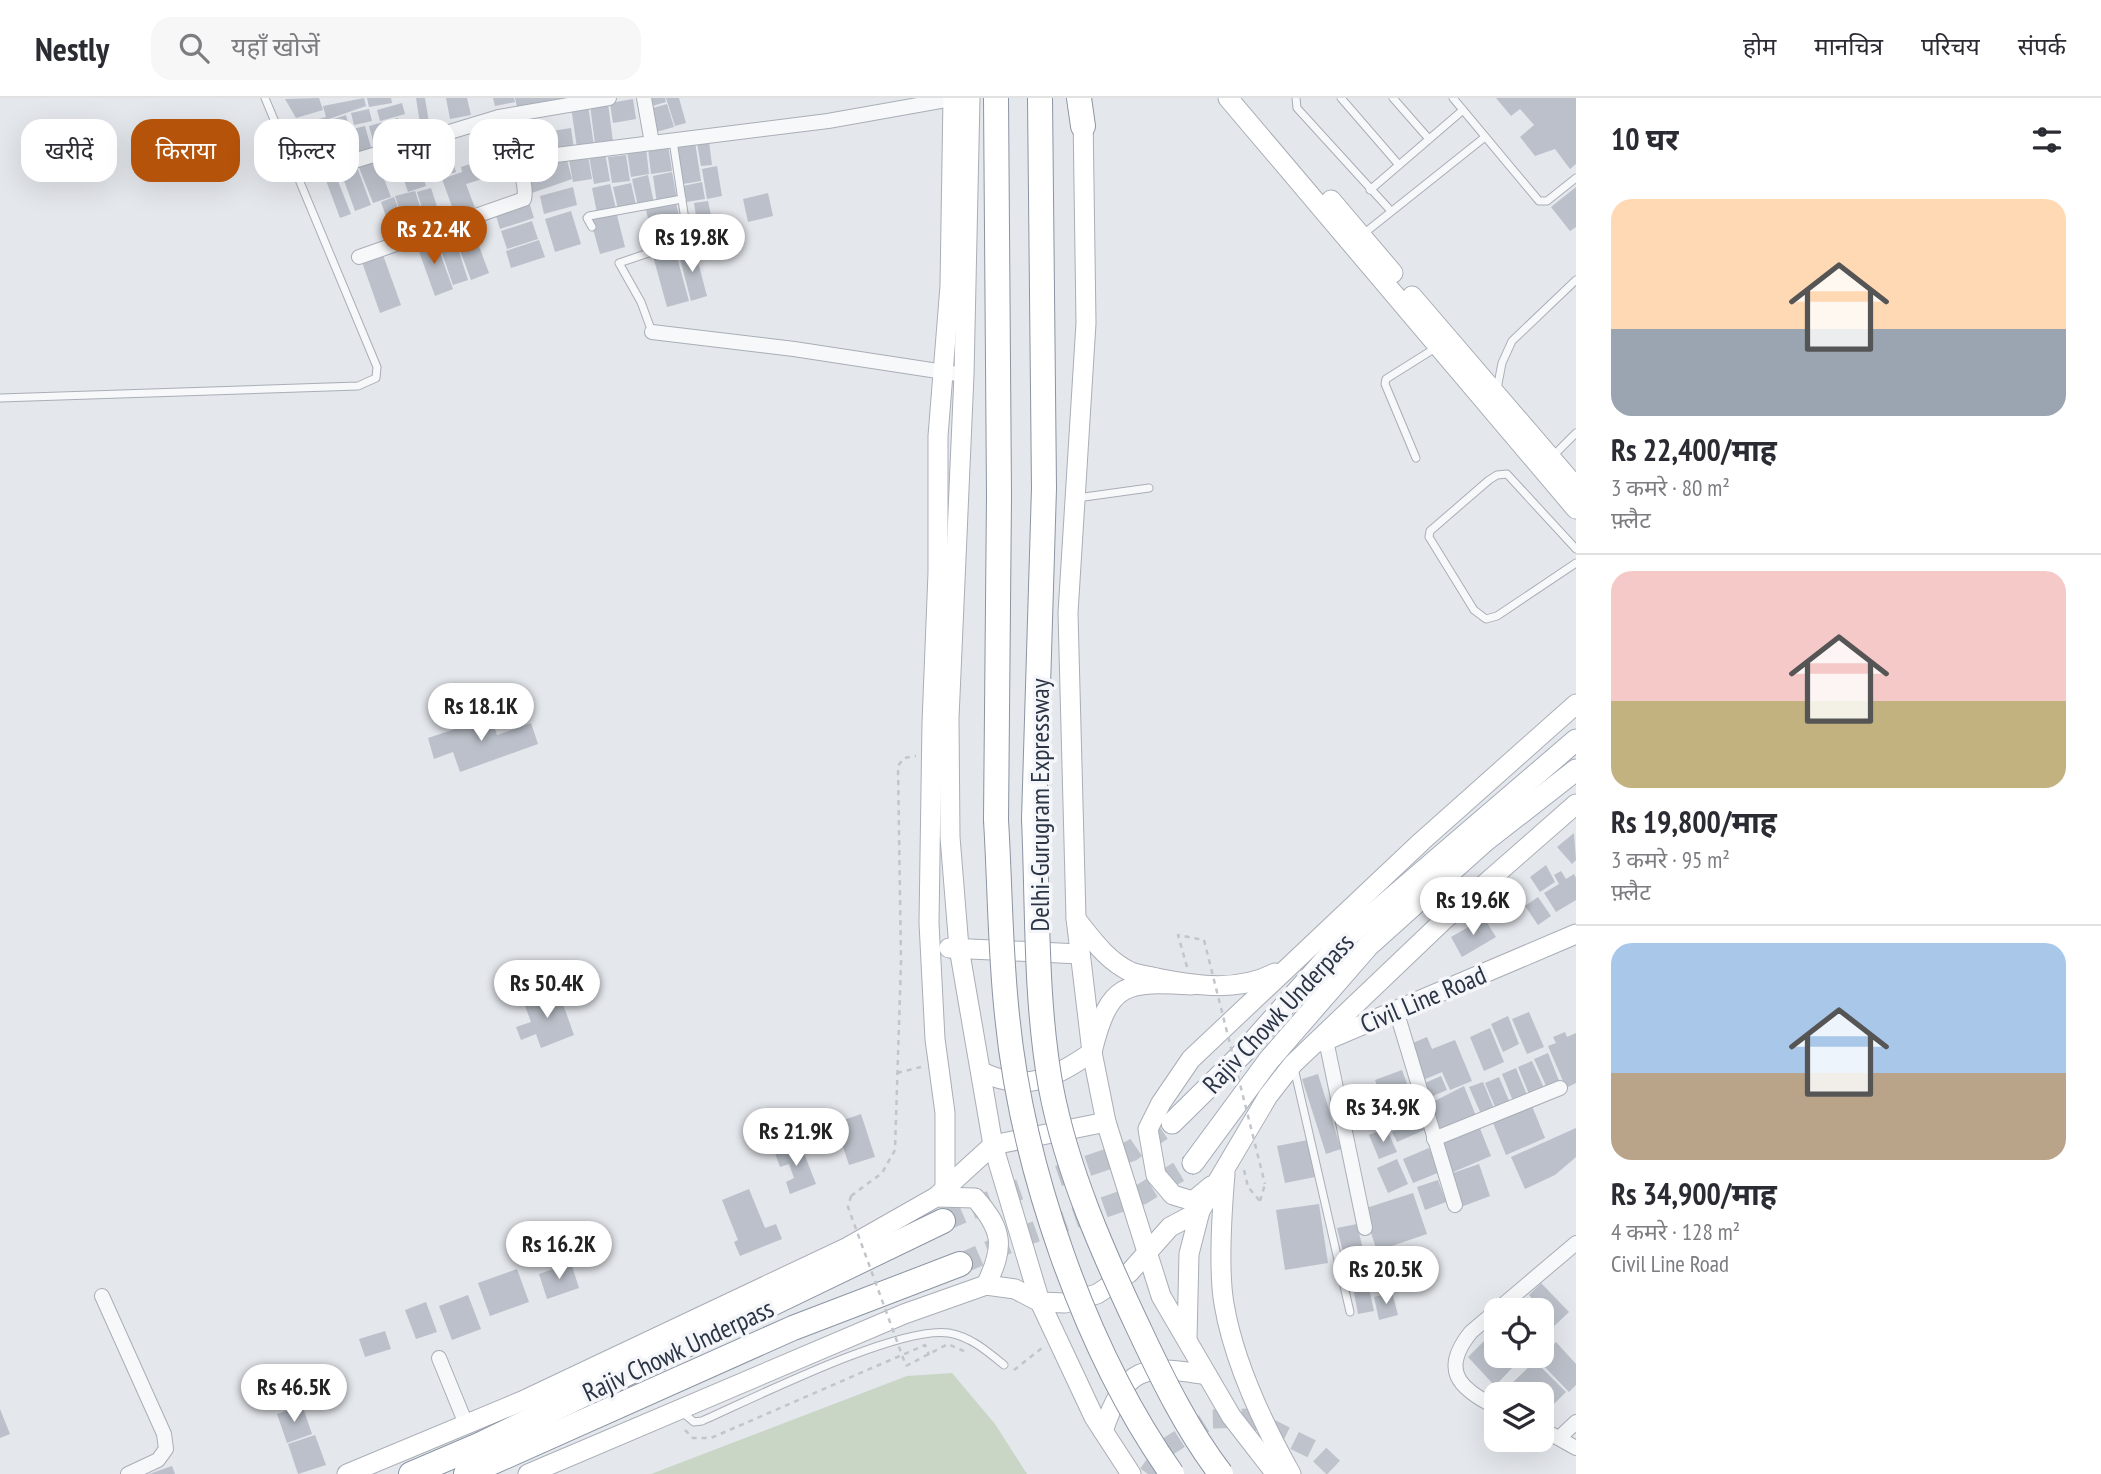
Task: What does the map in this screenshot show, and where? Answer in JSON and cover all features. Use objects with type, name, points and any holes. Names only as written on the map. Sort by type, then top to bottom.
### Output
[{"type":"highway","name":"Delhi-Gurugram Expressway","points":[[996,98],[999,482],[996,820],[1007,1015],[1018,1096],[1038,1185],[1070,1272],[1111,1367],[1172,1474]]},
{"type":"highway","name":"Delhi-Gurugram Expressway","points":[[1040,98],[1044,488],[1034,819],[1044,1022],[1051,1089],[1076,1174],[1110,1268],[1174,1398],[1221,1474]]},
{"type":"highway","points":[[1081,98],[1083,126]]},
{"type":"highway","name":"Rajiv Chowk Underpass","points":[[411,1474],[479,1445],[943,1221]]},
{"type":"highway","name":"Rajiv Chowk Underpass","points":[[466,1474],[793,1328],[960,1264]]},
{"type":"main road","points":[[941,1193],[945,1112],[930,947],[931,755],[942,374],[951,265],[954,98]]},
{"type":"main road","points":[[970,98],[964,375],[949,718],[950,837],[959,948],[993,1144],[1040,1302],[1094,1417],[1131,1474]]},
{"type":"main road","points":[[1233,98],[1362,236],[1576,487]]},
{"type":"main road","points":[[1233,98],[1438,347],[1576,509]]},
{"type":"main road","points":[[1083,126],[1086,323],[1068,613],[1076,918],[1092,1052],[1106,1122],[1161,1296],[1231,1416],[1276,1474]]},
{"type":"main road","points":[[1221,1174],[1193,1201],[1173,1195],[1156,1175],[1148,1129],[1161,1103],[1191,1059],[1286,967],[1576,704]]},
{"type":"main road","name":"Rajiv Chowk Underpass","points":[[1172,1123],[1241,1054],[1343,940],[1576,740]]},
{"type":"main road","name":"Rajiv Chowk Underpass","points":[[1193,1163],[1269,1060],[1368,946],[1485,841],[1576,770]]},
{"type":"main road","points":[[1187,1341],[1189,1254],[1200,1211],[1268,1096],[1293,1064],[1445,919],[1576,804]]},
{"type":"main road","points":[[1076,918],[1101,951],[1131,972],[1192,985]]},
{"type":"main road","name":"Civil Line Road","points":[[1317,1044],[1576,934]]},
{"type":"main road","points":[[930,947],[1080,954]]},
{"type":"main road","points":[[982,1072],[1006,1083],[1054,1076],[1092,1052],[1100,1018],[1114,997],[1128,986],[1149,982],[1229,985],[1261,980],[1286,967]]},
{"type":"main road","points":[[347,1474],[466,1424],[848,1247],[941,1193],[993,1144],[1106,1122]]},
{"type":"main road","points":[[1221,1174],[1224,1301],[1243,1371],[1273,1441],[1291,1474]]},
{"type":"main road","points":[[941,1193],[975,1198],[995,1221],[999,1259],[986,1285]]},
{"type":"main road","points":[[528,1474],[904,1314],[986,1285],[1015,1289],[1040,1302],[1065,1303],[1097,1294],[1129,1273],[1170,1227],[1200,1211]]},
{"type":"main road","points":[[1103,1431],[1114,1400],[1133,1376],[1163,1367],[1207,1375]]},
{"type":"street","points":[[359,159],[499,117],[608,98]]},
{"type":"street","points":[[643,98],[652,143]]},
{"type":"street","points":[[558,155],[828,121],[954,98]]},
{"type":"street","points":[[359,257],[524,199],[522,182]]},
{"type":"street","points":[[652,332],[794,349],[942,374],[964,375]]},
{"type":"street","points":[[1396,1010],[1455,1205]]},
{"type":"street","points":[[1317,1044],[1364,1228]]},
{"type":"street","points":[[1434,1139],[1560,1088]]},
{"type":"street","points":[[1484,1398],[1460,1380],[1454,1359],[1457,1349],[1471,1332],[1576,1243]]},
{"type":"street","points":[[102,1296],[164,1434],[166,1449],[158,1460],[128,1474]]},
{"type":"street","points":[[439,1358],[466,1424]]},
{"type":"street","points":[[1559,1438],[1576,1422]]},
{"type":"street","points":[[1554,1435],[1576,1448]]},
{"type":"lane","points":[[0,398],[358,386],[376,378],[377,367],[265,98]]},
{"type":"lane","points":[[1296,98],[1297,108],[1391,211]]},
{"type":"lane","points":[[1341,98],[1399,165]]},
{"type":"lane","points":[[1393,98],[1429,139]]},
{"type":"lane","points":[[1453,98],[1539,201],[1547,201],[1576,178]]},
{"type":"lane","points":[[1370,190],[1463,110]]},
{"type":"lane","points":[[1362,236],[1485,137]]},
{"type":"lane","points":[[652,332],[641,302],[619,264],[621,260],[684,241],[687,233],[673,141]]},
{"type":"lane","points":[[592,228],[587,218],[589,216],[682,199]]},
{"type":"lane","points":[[1496,392],[1502,363],[1512,341],[1576,280]]},
{"type":"lane","points":[[1416,458],[1385,384],[1386,379],[1438,347]]},
{"type":"lane","points":[[1551,458],[1576,433]]},
{"type":"lane","points":[[1576,549],[1507,474],[1497,475],[1489,480],[1430,531],[1429,537],[1474,610],[1486,619],[1497,616],[1576,563]]},
{"type":"lane","points":[[1075,498],[1149,488]]},
{"type":"lane","points":[[1293,1064],[1350,1312]]},
{"type":"lane","points":[[675,1411],[694,1422],[702,1421],[881,1345],[917,1334],[946,1332],[961,1336],[978,1344],[1004,1365]]},
{"type":"path","points":[[675,1411],[693,1438],[711,1438],[925,1345],[929,1354],[906,1366],[848,1207],[850,1196],[882,1172],[895,1150],[901,962],[898,766],[904,758],[931,755]]},
{"type":"path","points":[[1192,985],[1178,934],[1204,940],[1265,1184],[1260,1201],[1248,1187],[1238,1146]]},
{"type":"path","points":[[897,1073],[939,1062]]},
{"type":"green space","points":[[952,1373],[995,1424],[1027,1474],[651,1474],[907,1376]]},
{"type":"building","points":[[319,98],[323,110],[296,118],[285,99]]},
{"type":"building","points":[[364,98],[366,106],[329,119],[318,119],[326,117],[323,106]]},
{"type":"building","points":[[367,98],[391,98],[392,103],[369,107]]},
{"type":"building","points":[[416,98],[425,98],[428,119],[419,119]]},
{"type":"building","points":[[446,98],[467,98],[471,115],[450,119]]},
{"type":"building","points":[[493,98],[514,98],[515,102],[495,106]]},
{"type":"building","points":[[515,98],[568,98],[517,107]]},
{"type":"building","points":[[647,98],[665,98],[666,102],[649,107]]},
{"type":"building","points":[[666,98],[679,98],[686,123],[675,126]]},
{"type":"building","points":[[1496,98],[1576,98],[1576,164],[1570,169],[1555,149],[1535,156],[1520,137],[1534,125],[1520,109],[1511,116]]},
{"type":"building","points":[[633,99],[636,119],[613,123],[610,103]]},
{"type":"building","points":[[402,103],[405,114],[379,119],[377,110]]},
{"type":"building","points":[[608,103],[613,142],[595,144],[590,105]]},
{"type":"building","points":[[667,104],[674,127],[656,132],[649,109]]},
{"type":"building","points":[[588,105],[594,146],[577,148],[571,107]]},
{"type":"building","points":[[369,109],[372,121],[359,124],[359,119],[352,119],[351,113]]},
{"type":"building","points":[[529,112],[531,119],[506,119]]},
{"type":"building","points":[[373,125],[373,141],[369,126]]},
{"type":"building","points":[[365,126],[372,151],[359,155],[359,128]]},
{"type":"building","points":[[571,128],[574,149],[558,151],[558,130]]},
{"type":"building","points":[[709,141],[712,165],[701,166],[697,143]]},
{"type":"building","points":[[695,142],[701,181],[683,184],[677,145]]},
{"type":"building","points":[[668,145],[672,171],[651,174],[648,148]]},
{"type":"building","points":[[646,148],[649,174],[631,177],[627,151]]},
{"type":"building","points":[[605,153],[610,181],[594,184],[589,156]]},
{"type":"building","points":[[626,155],[630,181],[612,183],[608,157]]},
{"type":"building","points":[[588,156],[592,179],[573,182],[569,160]]},
{"type":"building","points":[[373,159],[373,182],[385,182],[391,197],[373,203],[359,165]]},
{"type":"building","points":[[567,160],[572,179],[532,193],[528,182],[558,182],[558,161]]},
{"type":"building","points":[[469,164],[469,182],[473,182],[466,184],[475,208],[455,215],[443,182],[455,182],[455,174],[462,172],[461,167]]},
{"type":"building","points":[[717,166],[722,196],[707,199],[702,169]]},
{"type":"building","points":[[359,172],[371,205],[355,211],[345,182],[359,182]]},
{"type":"building","points":[[672,172],[677,199],[657,203],[653,176]]},
{"type":"building","points":[[648,175],[654,203],[638,206],[632,179]]},
{"type":"building","points":[[327,182],[338,182],[351,214],[340,218]]},
{"type":"building","points":[[405,182],[425,182],[426,186],[408,192]]},
{"type":"building","points":[[702,182],[705,199],[686,202],[683,186]]},
{"type":"building","points":[[631,183],[636,205],[618,209],[613,187]]},
{"type":"building","points":[[610,184],[616,209],[597,213],[592,188]]},
{"type":"building","points":[[573,187],[577,205],[544,214],[540,196]]},
{"type":"building","points":[[1576,187],[1576,227],[1570,231],[1551,207]]},
{"type":"building","points":[[431,188],[441,219],[427,224],[417,192]]},
{"type":"building","points":[[415,191],[426,224],[392,234],[381,202],[394,197],[403,221],[395,196]]},
{"type":"building","points":[[768,193],[773,216],[748,222],[743,199]]},
{"type":"building","points":[[708,201],[712,220],[697,223],[694,203]]},
{"type":"building","points":[[529,202],[534,218],[500,229],[495,212]]},
{"type":"building","points":[[676,203],[683,232],[653,239],[646,210]]},
{"type":"building","points":[[571,211],[581,244],[555,252],[545,219]]},
{"type":"building","points":[[616,211],[625,247],[600,254],[590,218]]},
{"type":"building","points":[[532,221],[538,239],[507,249],[501,231]]},
{"type":"building","points":[[470,222],[489,273],[471,280],[452,229]]},
{"type":"building","points":[[434,236],[453,289],[435,296],[416,243]]},
{"type":"building","points":[[455,239],[468,280],[453,285],[439,244]]},
{"type":"building","points":[[539,240],[545,257],[511,268],[506,251]]},
{"type":"building","points":[[694,247],[707,296],[691,301],[678,251]]},
{"type":"building","points":[[675,250],[689,301],[667,307],[653,256]]},
{"type":"building","points":[[383,255],[401,305],[380,313],[362,262]]},
{"type":"building","points":[[491,717],[497,735],[531,723],[538,744],[460,772],[453,752],[434,759],[428,738]]},
{"type":"building","points":[[1574,833],[1576,860],[1572,864],[1557,847]]},
{"type":"building","points":[[1546,865],[1555,882],[1540,892],[1530,877]]},
{"type":"building","points":[[1561,871],[1566,879],[1574,874],[1576,900],[1556,912],[1544,893],[1559,884],[1554,875]]},
{"type":"building","points":[[1538,897],[1551,916],[1538,925],[1525,906]]},
{"type":"building","points":[[1484,918],[1496,937],[1462,957],[1451,937]]},
{"type":"building","points":[[558,990],[574,1035],[541,1048],[536,1034],[521,1040],[516,1027],[531,1022],[524,1003]]},
{"type":"building","points":[[1529,1012],[1544,1047],[1527,1054],[1512,1019]]},
{"type":"building","points":[[1508,1016],[1519,1044],[1503,1052],[1491,1024]]},
{"type":"building","points":[[1490,1028],[1504,1062],[1484,1071],[1470,1037]]},
{"type":"building","points":[[1565,1032],[1567,1037],[1576,1033],[1576,1083],[1566,1088],[1548,1046],[1556,1043],[1553,1037]]},
{"type":"building","points":[[1427,1037],[1432,1049],[1455,1040],[1472,1081],[1450,1090],[1442,1072],[1423,1080],[1408,1045]]},
{"type":"building","points":[[1548,1053],[1560,1083],[1547,1088],[1534,1059]]},
{"type":"building","points":[[1532,1061],[1544,1088],[1529,1094],[1518,1067]]},
{"type":"building","points":[[1516,1068],[1527,1095],[1513,1101],[1502,1074]]},
{"type":"building","points":[[1402,1070],[1418,1114],[1390,1124],[1375,1080]]},
{"type":"building","points":[[1318,1074],[1341,1149],[1326,1154],[1302,1079]]},
{"type":"building","points":[[1441,1076],[1447,1090],[1426,1099],[1420,1085]]},
{"type":"building","points":[[1499,1077],[1510,1103],[1496,1109],[1485,1083]]},
{"type":"building","points":[[1483,1082],[1495,1111],[1482,1116],[1469,1087]]},
{"type":"building","points":[[1464,1086],[1476,1116],[1437,1135],[1425,1106]]},
{"type":"building","points":[[1532,1106],[1545,1138],[1506,1155],[1493,1123]]},
{"type":"building","points":[[861,1114],[875,1157],[849,1165],[835,1123]]},
{"type":"building","points":[[1420,1120],[1424,1130],[1397,1142],[1392,1132]]},
{"type":"building","points":[[1479,1126],[1491,1156],[1451,1173],[1438,1143]]},
{"type":"building","points":[[1386,1128],[1397,1152],[1379,1159],[1369,1135]]},
{"type":"building","points":[[1576,1128],[1576,1157],[1555,1175],[1525,1189],[1511,1157]]},
{"type":"building","points":[[1308,1140],[1315,1177],[1285,1183],[1277,1146]]},
{"type":"building","points":[[800,1143],[816,1184],[790,1194],[786,1182],[794,1178],[789,1164],[780,1167],[775,1153]]},
{"type":"building","points":[[1429,1148],[1440,1172],[1413,1183],[1403,1159]]},
{"type":"building","points":[[1397,1159],[1408,1184],[1388,1193],[1377,1168]]},
{"type":"building","points":[[1479,1164],[1490,1196],[1461,1207],[1450,1174]]},
{"type":"building","points":[[1438,1180],[1446,1202],[1425,1210],[1417,1187]]},
{"type":"building","points":[[749,1189],[765,1228],[776,1224],[782,1239],[740,1256],[734,1242],[738,1240],[722,1200]]},
{"type":"building","points":[[1413,1193],[1427,1234],[1377,1251],[1363,1209]]},
{"type":"building","points":[[1319,1204],[1328,1263],[1285,1270],[1276,1210]]},
{"type":"building","points":[[1357,1224],[1369,1275],[1350,1280],[1337,1228]]},
{"type":"building","points":[[571,1263],[579,1288],[547,1299],[539,1274]]},
{"type":"building","points":[[517,1269],[529,1302],[490,1316],[478,1283]]},
{"type":"building","points":[[1367,1279],[1374,1311],[1358,1314],[1352,1282]]},
{"type":"building","points":[[1541,1283],[1569,1312],[1554,1326],[1554,1298],[1531,1298],[1529,1295]]},
{"type":"building","points":[[1392,1292],[1398,1315],[1379,1320],[1374,1297]]},
{"type":"building","points":[[468,1295],[481,1329],[452,1340],[439,1306]]},
{"type":"building","points":[[426,1302],[437,1332],[416,1339],[405,1310]]},
{"type":"building","points":[[385,1331],[391,1349],[365,1357],[359,1339]]},
{"type":"building","points":[[1484,1341],[1484,1368],[1512,1368],[1499,1382],[1491,1382],[1468,1357]]},
{"type":"building","points":[[1556,1342],[1576,1364],[1576,1385],[1569,1392],[1546,1368],[1554,1368]]},
{"type":"building","points":[[1528,1368],[1542,1368],[1566,1392],[1554,1404],[1554,1382],[1513,1382]]},
{"type":"building","points":[[302,1405],[312,1434],[287,1443],[277,1414]]},
{"type":"building","points":[[0,1409],[10,1434],[0,1438]]},
{"type":"building","points":[[315,1435],[326,1465],[298,1474],[288,1444]]},
{"type":"building","points":[[172,1466],[175,1474],[149,1474]]},
{"type":"tunnel","points":[[943,1221],[1015,1191],[1131,1151],[1172,1123]]},
{"type":"tunnel","points":[[960,1264],[1029,1234],[1142,1194],[1193,1163]]},
{"type":"tunnel","points":[[1148,1474],[1167,1447],[1211,1419],[1249,1418],[1316,1451],[1340,1474]]}]
